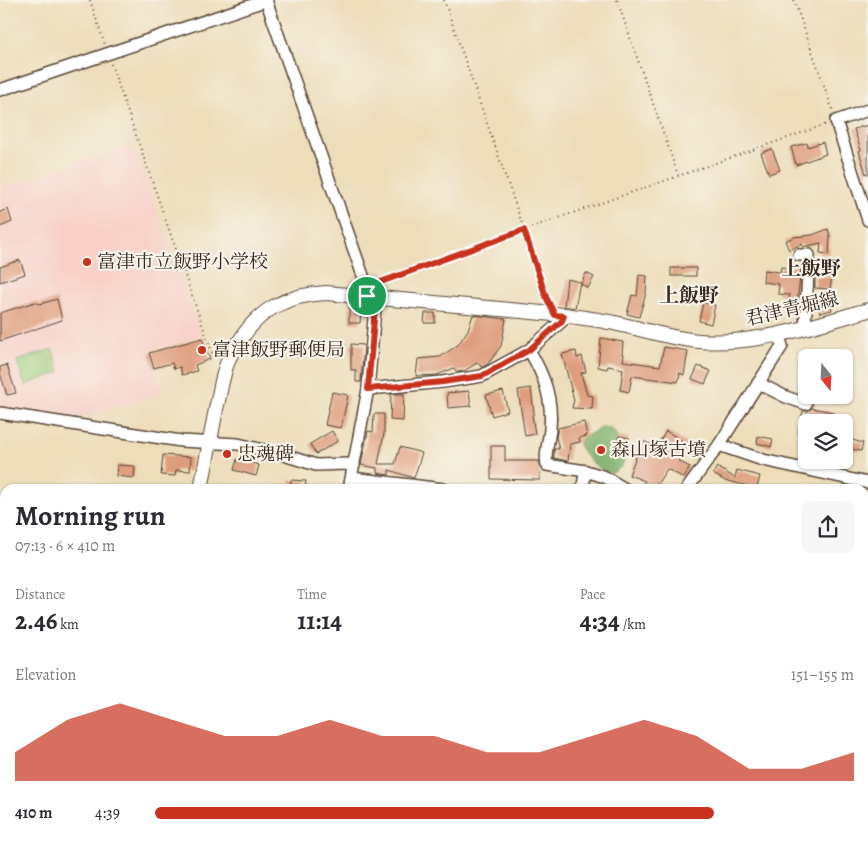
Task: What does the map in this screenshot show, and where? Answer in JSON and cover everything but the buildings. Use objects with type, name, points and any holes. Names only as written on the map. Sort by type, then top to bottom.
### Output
[{"type":"main road","name":"君津青堀線","points":[[202,484],[223,375],[229,358],[244,333],[266,311],[280,303],[310,293],[370,294],[560,315],[599,320],[663,336],[698,341],[734,341],[779,335],[868,310]]},
{"type":"street","points":[[0,90],[267,0],[370,294],[368,389],[350,483],[366,484]]},
{"type":"street","points":[[868,110],[836,120],[868,220]]},
{"type":"street","points":[[798,255],[809,255],[805,328]]},
{"type":"street","points":[[368,389],[443,382],[482,376],[529,350],[562,321],[560,315]]},
{"type":"street","points":[[691,484],[719,445],[782,346],[779,335]]},
{"type":"street","points":[[529,350],[543,375],[550,400],[547,465],[586,471],[605,477],[617,484]]},
{"type":"street","points":[[758,384],[798,401]]},
{"type":"street","points":[[0,413],[181,441],[222,442],[250,446],[316,465],[354,465]]},
{"type":"street","points":[[719,445],[763,460],[868,483]]},
{"type":"street","points":[[583,484],[586,471]]},
{"type":"path","points":[[90,0],[216,363],[223,375]]},
{"type":"path","points":[[444,0],[546,297],[560,315]]},
{"type":"path","points":[[617,0],[678,176]]},
{"type":"path","points":[[370,294],[524,230],[836,120],[794,0]]},
{"type":"shaded area","name":"富津市立飯野小学校","points":[[129,146],[136,152],[201,336],[149,352],[162,392],[71,421],[0,408],[0,188]]},
{"type":"green space","points":[[52,349],[60,372],[25,385],[17,361]]},
{"type":"green space","points":[[603,427],[615,433],[617,439],[616,453],[624,460],[622,466],[612,473],[602,470],[592,463],[579,444],[581,439]]},
{"type":"place","name":"富津市立飯野小学校","points":[[87,262]]},
{"type":"place","name":"富津飯野郵便局","points":[[202,350]]},
{"type":"place","name":"森山塚古墳","points":[[601,450]]},
{"type":"place","name":"忠魂碑","points":[[227,454]]},
{"type":"district","name":"上飯野","points":[[811,268]]},
{"type":"district","name":"上飯野","points":[[689,295]]},
{"type":"route","points":[[524,230],[546,297],[555,315],[564,316],[562,321],[529,350],[482,376],[443,382],[368,389],[376,297],[367,296],[367,287],[524,230]]}]
